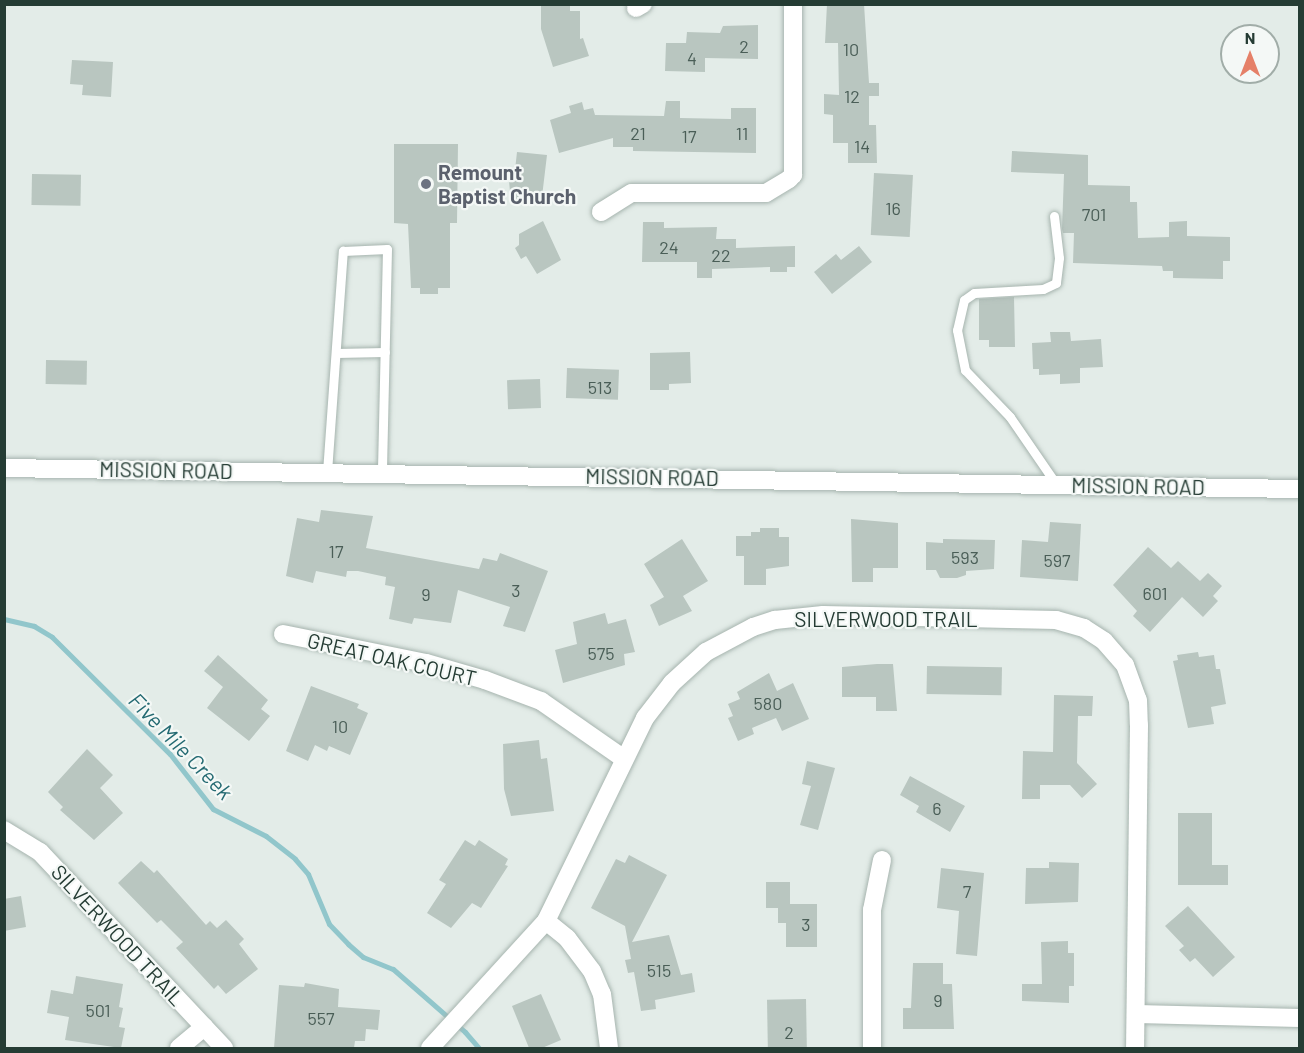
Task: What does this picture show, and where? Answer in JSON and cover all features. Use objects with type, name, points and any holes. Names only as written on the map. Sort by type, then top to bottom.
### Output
[{"type":"street","points":[[601,212],[632,193],[766,193],[793,175],[793,4]]},
{"type":"street","name":"MISSION ROAD","points":[[4,468],[1299,489]]},
{"type":"street","name":"SILVERWOOD TRAIL","points":[[432,1047],[546,921],[624,759],[656,700],[686,668],[726,640],[775,620],[823,615],[1056,620],[1084,628],[1117,653],[1130,673],[1138,700],[1135,1048]]},
{"type":"street","name":"GREAT OAK COURT","points":[[283,634],[426,663],[485,680],[541,701],[624,759]]},
{"type":"street","name":"SILVERWOOD TRAIL","points":[[4,830],[40,852],[224,1048]]},
{"type":"street","points":[[872,1048],[872,910],[882,860]]},
{"type":"street","points":[[546,921],[567,938],[592,971],[602,994],[609,1048]]},
{"type":"street","points":[[1136,1014],[1299,1018]]},
{"type":"street","points":[[179,1048],[204,1027]]},
{"type":"lane","points":[[1054,216],[1059,258],[1056,283],[1043,289],[974,293],[964,300],[957,330],[965,370],[1010,417],[1056,484]]},
{"type":"lane","points":[[327,472],[343,251],[387,249],[382,473]]},
{"type":"lane","points":[[336,352],[384,352]]},
{"type":"building","points":[[541,4],[570,4],[570,11],[580,11],[580,39],[583,38],[589,56],[553,67],[541,29]]},
{"type":"building","points":[[827,4],[864,4],[869,83],[879,83],[879,96],[869,96],[869,125],[876,125],[877,163],[848,163],[848,143],[833,143],[833,115],[824,114],[824,94],[839,95],[838,43],[825,43]]},
{"type":"building","points":[[758,25],[758,59],[705,58],[705,72],[665,71],[666,43],[686,43],[687,32],[720,33],[723,26]]},
{"type":"building","points":[[72,60],[113,62],[111,97],[82,95],[83,85],[70,84]]},
{"type":"building","points":[[666,101],[680,101],[680,118],[731,119],[731,108],[756,108],[756,153],[633,151],[633,147],[613,147],[613,138],[559,153],[550,120],[571,113],[569,106],[582,102],[584,110],[593,108],[595,115],[664,116]]},
{"type":"building","name":"Remount Baptist Church","points":[[394,144],[458,144],[457,223],[450,223],[450,288],[438,288],[438,294],[420,294],[420,288],[411,288],[408,224],[394,223]]},
{"type":"building","points":[[1012,151],[1088,155],[1088,185],[1130,186],[1130,202],[1137,202],[1138,238],[1169,237],[1169,222],[1187,221],[1187,236],[1230,237],[1230,261],[1223,261],[1223,279],[1173,278],[1173,271],[1163,271],[1162,266],[1073,263],[1074,233],[1063,233],[1062,229],[1064,174],[1011,172]]},
{"type":"building","points":[[517,152],[547,155],[541,205],[511,202],[509,181],[514,179]]},
{"type":"building","points":[[874,173],[913,175],[910,237],[871,235]]},
{"type":"building","points":[[32,174],[81,175],[80,206],[31,205]]},
{"type":"building","points":[[543,221],[561,260],[537,274],[526,256],[521,259],[515,248],[519,245],[519,234]]},
{"type":"building","points":[[643,222],[664,222],[664,228],[717,227],[716,239],[736,239],[736,248],[795,246],[795,267],[787,267],[787,272],[770,272],[770,267],[712,269],[712,278],[697,278],[697,262],[642,262]]},
{"type":"building","points":[[859,246],[872,262],[832,294],[814,272],[836,254],[841,260]]},
{"type":"building","points":[[1014,297],[1015,347],[989,347],[989,340],[979,340],[979,299]]},
{"type":"building","points":[[1050,332],[1070,332],[1071,341],[1101,339],[1103,367],[1080,368],[1080,383],[1060,384],[1060,374],[1039,375],[1039,369],[1033,369],[1032,343],[1051,342]]},
{"type":"building","points":[[690,352],[691,383],[669,384],[669,390],[650,390],[650,353]]},
{"type":"building","points":[[46,360],[87,361],[87,385],[46,384]]},
{"type":"building","points":[[567,368],[619,370],[618,400],[566,398]]},
{"type":"building","points":[[540,379],[541,408],[508,409],[507,380]]},
{"type":"building","points":[[321,510],[373,516],[366,548],[479,569],[483,558],[497,561],[500,553],[548,571],[525,632],[503,626],[510,607],[458,590],[451,623],[414,618],[412,624],[389,619],[395,587],[385,585],[386,577],[358,571],[347,571],[346,577],[316,571],[313,583],[286,576],[297,518],[319,522]]},
{"type":"building","points":[[851,519],[898,523],[898,568],[873,568],[873,582],[852,582]]},
{"type":"building","points":[[1050,522],[1081,524],[1078,581],[1020,577],[1022,540],[1048,542]]},
{"type":"building","points":[[760,528],[779,528],[779,537],[789,537],[789,566],[766,569],[766,585],[744,585],[744,556],[736,556],[736,536],[751,536],[751,532],[760,532]]},
{"type":"building","points":[[682,539],[708,581],[683,596],[692,611],[659,626],[650,605],[664,597],[644,564]]},
{"type":"building","points":[[943,539],[995,540],[994,569],[966,571],[966,575],[957,578],[940,578],[936,570],[926,570],[926,542],[943,543]]},
{"type":"building","points":[[1148,547],[1171,568],[1178,561],[1200,581],[1208,573],[1222,586],[1213,596],[1218,601],[1203,617],[1182,597],[1150,632],[1133,616],[1137,611],[1113,585]]},
{"type":"building","points":[[605,613],[608,624],[626,619],[635,652],[624,654],[625,665],[563,683],[555,650],[577,644],[573,622]]},
{"type":"building","points":[[1198,652],[1199,657],[1214,655],[1216,669],[1220,669],[1226,704],[1211,707],[1214,724],[1188,728],[1173,661],[1178,660],[1177,655]]},
{"type":"building","points":[[218,655],[268,700],[261,709],[270,716],[249,741],[207,708],[223,687],[204,671]]},
{"type":"building","points":[[893,664],[897,711],[876,711],[876,697],[842,697],[842,667]]},
{"type":"building","points":[[927,666],[1002,667],[1001,695],[927,694]]},
{"type":"building","points":[[769,673],[777,691],[793,683],[809,719],[782,731],[776,718],[752,728],[754,734],[738,741],[728,718],[733,716],[728,704],[740,699],[737,692]]},
{"type":"building","points":[[311,686],[359,704],[357,708],[368,713],[350,755],[329,746],[327,751],[315,745],[308,761],[286,751]]},
{"type":"building","points":[[1054,695],[1093,696],[1092,716],[1078,716],[1077,763],[1097,784],[1082,798],[1070,785],[1040,785],[1040,799],[1022,799],[1023,751],[1053,752]]},
{"type":"building","points":[[539,740],[541,759],[547,758],[554,811],[511,816],[504,789],[503,744]]},
{"type":"building","points":[[87,749],[113,775],[100,788],[123,813],[94,840],[60,810],[63,807],[48,792]]},
{"type":"building","points":[[807,761],[835,768],[818,830],[800,825],[811,786],[802,784]]},
{"type":"building","points":[[910,776],[965,806],[950,832],[916,812],[919,806],[900,795]]},
{"type":"building","points":[[1178,813],[1212,813],[1212,865],[1228,865],[1228,885],[1178,885]]},
{"type":"building","points":[[465,840],[475,846],[479,840],[508,859],[505,865],[508,866],[481,908],[472,903],[451,928],[427,913],[446,884],[439,880]]},
{"type":"building","points":[[629,855],[667,875],[632,942],[669,935],[681,975],[692,973],[695,992],[655,1000],[656,1009],[641,1011],[634,972],[628,973],[625,960],[631,959],[625,926],[591,908],[616,859],[625,863]]},
{"type":"building","points":[[141,861],[154,873],[157,870],[206,925],[210,921],[217,928],[226,920],[244,939],[239,944],[258,969],[226,994],[218,985],[214,989],[176,948],[183,942],[161,920],[157,923],[118,883]]},
{"type":"building","points":[[1049,862],[1079,863],[1078,902],[1025,904],[1026,868],[1049,868]]},
{"type":"building","points":[[941,868],[984,873],[977,956],[956,954],[959,911],[937,908]]},
{"type":"building","points":[[766,882],[790,882],[790,904],[817,904],[817,947],[786,947],[786,923],[778,923],[778,908],[766,908]]},
{"type":"building","points":[[21,896],[26,927],[4,931],[4,899]]},
{"type":"building","points":[[1188,906],[1235,957],[1213,977],[1195,958],[1190,962],[1179,950],[1184,946],[1165,926]]},
{"type":"building","points":[[1068,941],[1068,953],[1074,953],[1074,986],[1069,986],[1069,1003],[1022,1001],[1022,984],[1042,984],[1041,942]]},
{"type":"building","points":[[913,963],[943,963],[943,984],[952,984],[954,1029],[903,1029],[903,1008],[911,1008]]},
{"type":"building","points":[[76,976],[123,984],[119,1007],[123,1008],[119,1027],[125,1028],[121,1048],[65,1040],[69,1017],[47,1013],[51,990],[73,994]]},
{"type":"building","points":[[305,983],[339,989],[338,1007],[380,1010],[378,1030],[366,1029],[365,1041],[355,1041],[354,1048],[274,1048],[279,985],[304,987]]},
{"type":"building","points":[[541,994],[561,1040],[542,1048],[529,1048],[512,1006]]},
{"type":"building","points":[[806,999],[807,1048],[768,1048],[767,1000]]},
{"type":"waterway","name":"Five Mile Creek","points":[[4,619],[34,626],[52,637],[170,754],[213,809],[266,836],[295,859],[308,874],[329,924],[348,944],[363,957],[393,969],[465,1032],[479,1048]]},
{"type":"place","name":"Remount Baptist Church","points":[[426,184]]}]
